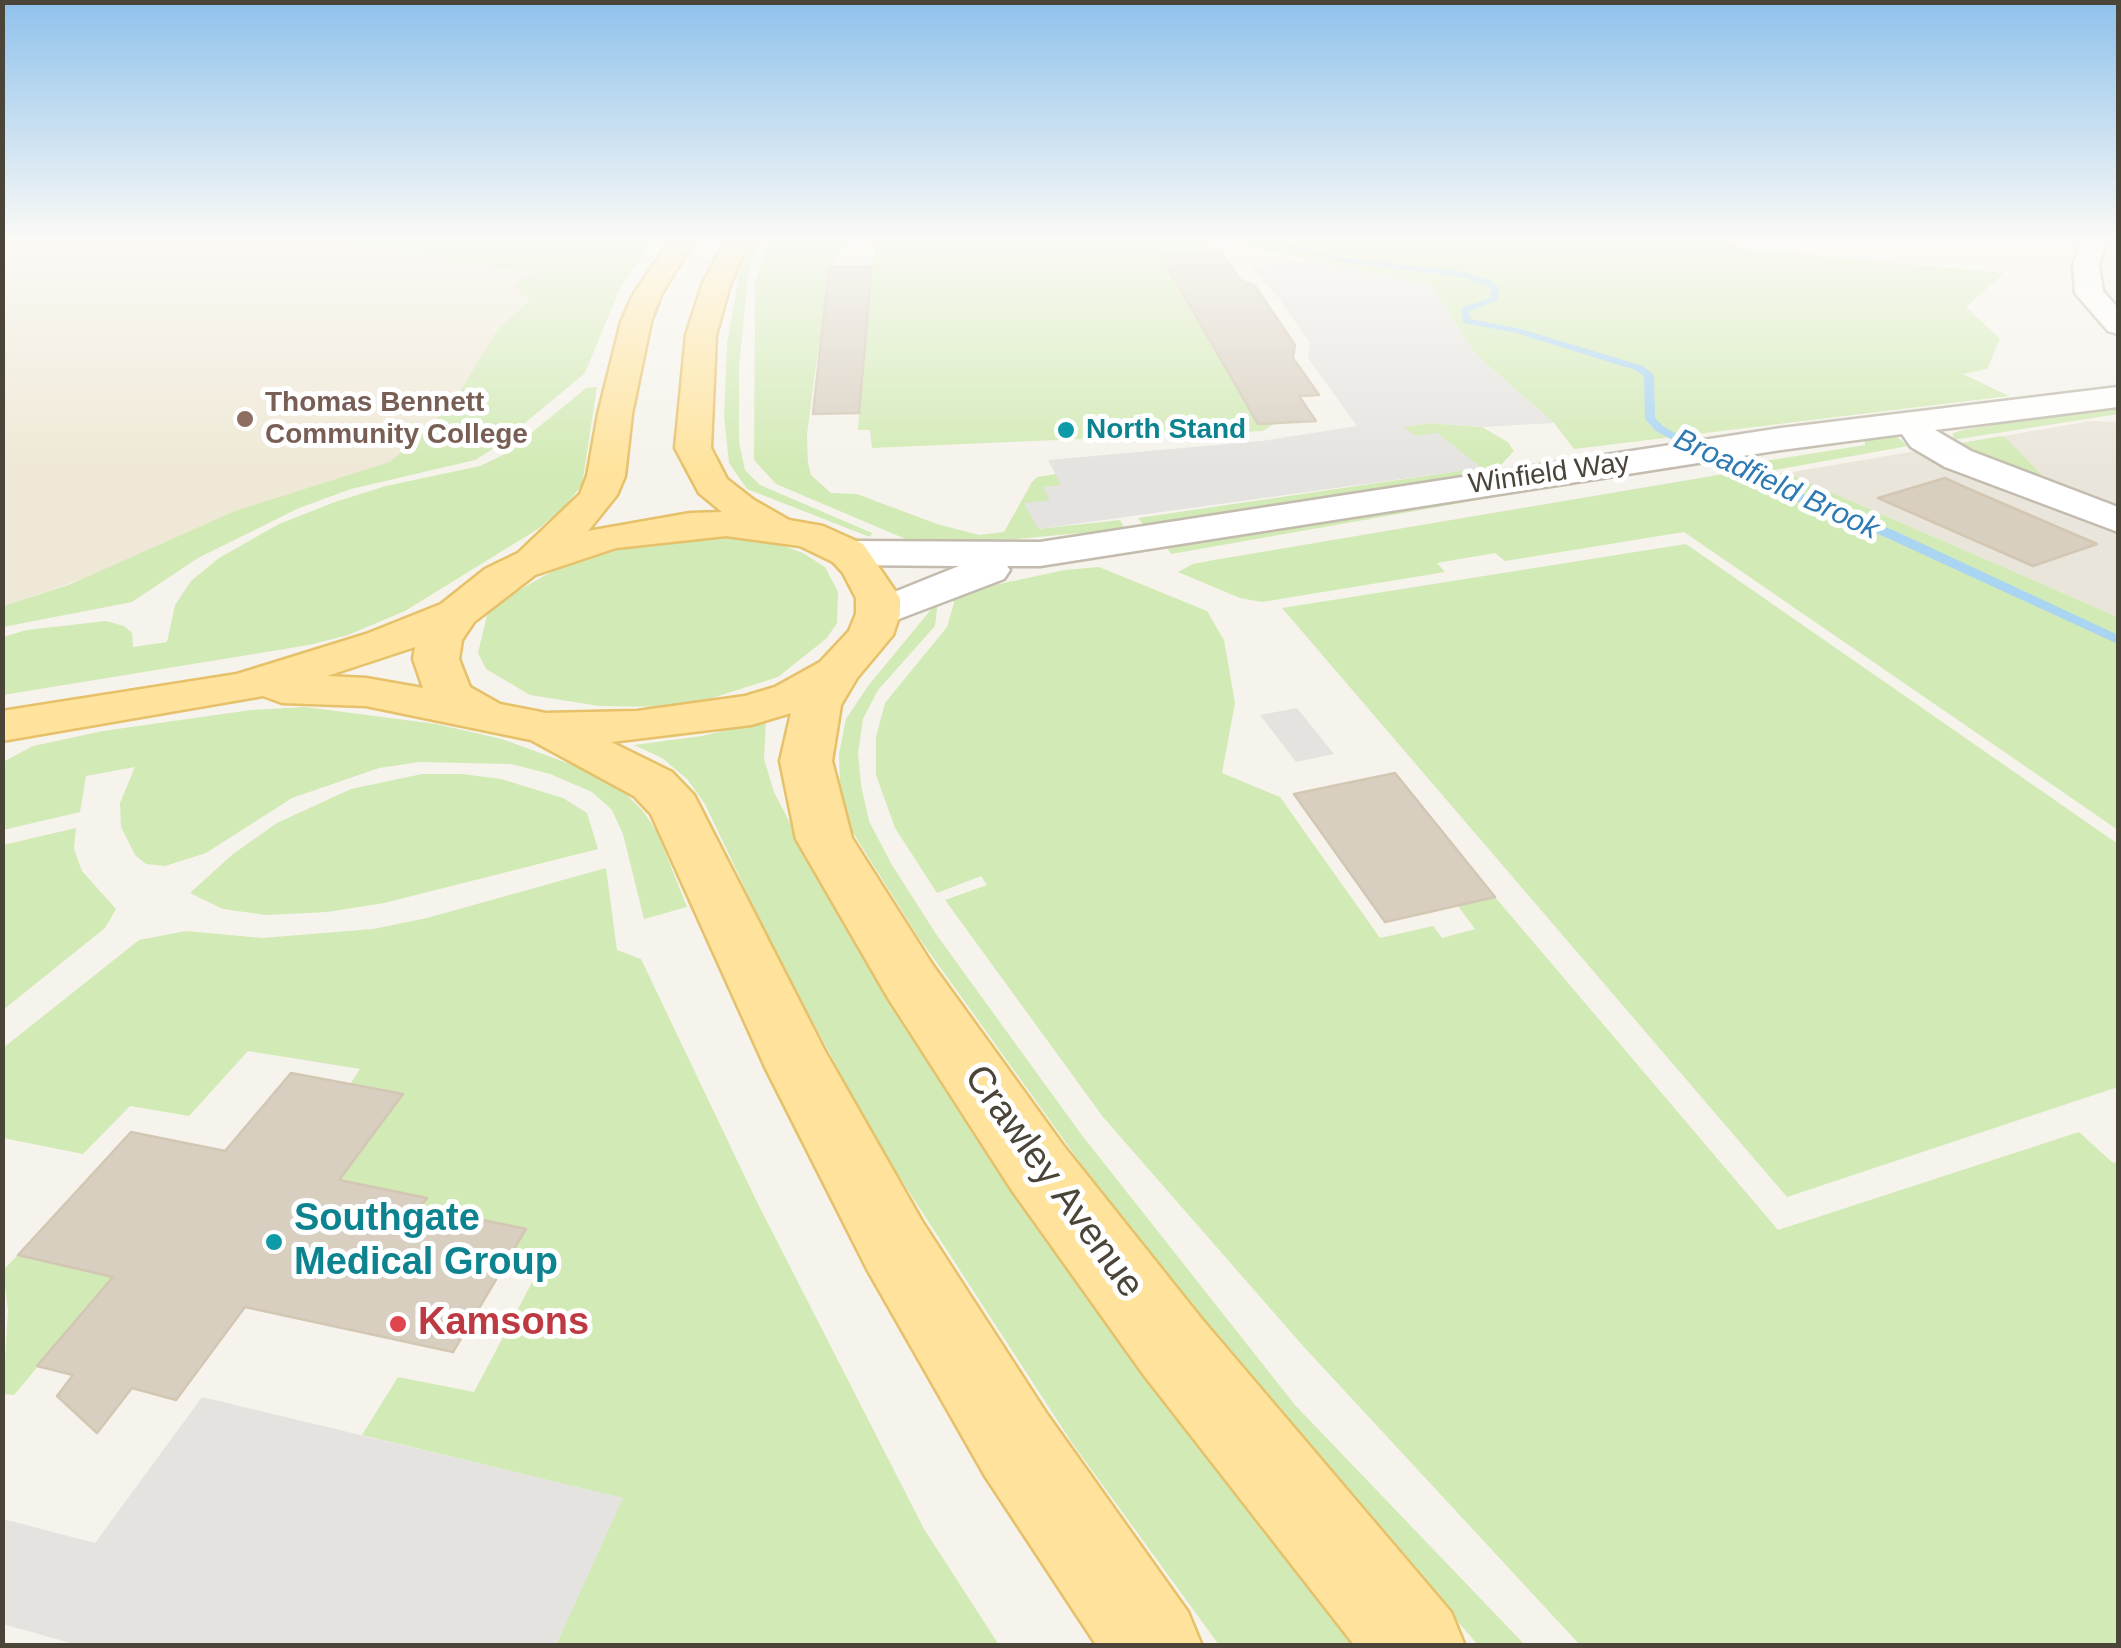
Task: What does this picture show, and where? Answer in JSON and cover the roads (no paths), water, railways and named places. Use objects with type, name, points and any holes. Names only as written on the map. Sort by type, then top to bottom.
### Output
[{"type":"main road","points":[[2,726],[244,687],[382,644],[456,613],[560,538],[598,495],[606,476],[614,414],[638,316]]},
{"type":"main road","points":[[707,316],[701,336],[693,448],[712,485],[740,508],[777,528]]},
{"type":"main road","points":[[244,687],[366,692],[516,722],[636,726],[714,718],[792,696],[837,672],[870,635],[878,614],[872,583],[848,553],[808,535],[777,528],[726,524],[654,529],[609,537],[520,566]]},
{"type":"main road","points":[[456,613],[439,640],[439,676],[461,705],[516,722],[641,777],[675,807],[798,1067],[895,1246],[1016,1445],[1154,1646]]},
{"type":"main road","name":"Crawley Avenue","points":[[837,672],[816,705],[806,760],[824,839],[910,981],[1036,1167],[1172,1346],[1417,1646]]},
{"type":"street","name":"Winfield Way","points":[[878,614],[937,587],[1040,554],[1781,439],[2118,396]]},
{"type":"street","points":[[1914,424],[1923,440],[1958,459],[2118,520]]},
{"type":"street","name":"Winfield Way","points":[[848,553],[1040,554]]},
{"type":"waterway","name":"Broadfield Brook","points":[[1465,316],[1466,321],[1518,331],[1639,368],[1649,375],[1650,419],[1660,429],[1747,476],[1890,534],[2118,640]]},
{"type":"place","name":"Thomas Bennett Community College","points":[[245,419]]},
{"type":"place","name":"North Stand","points":[[1066,430]]},
{"type":"place","name":"Southgate Medical Group","points":[[274,1242]]},
{"type":"place","name":"Kamsons","points":[[398,1324]]}]
